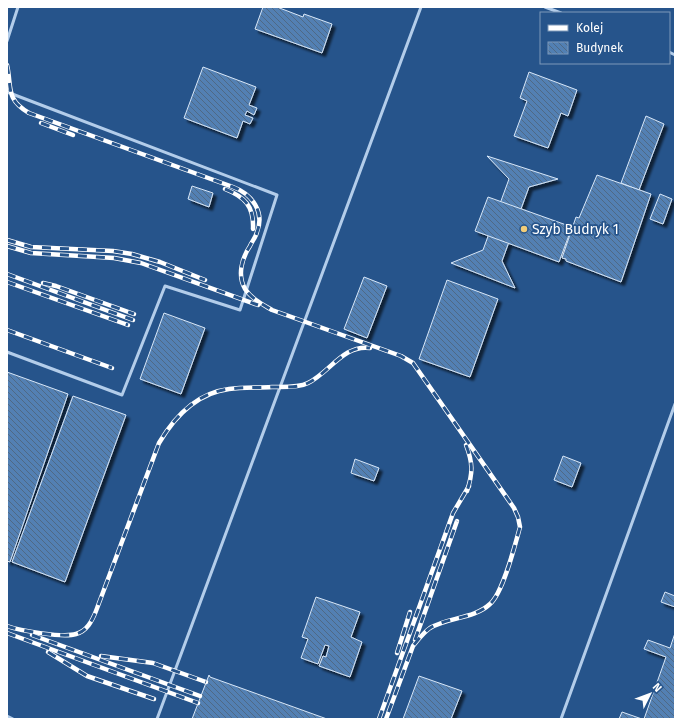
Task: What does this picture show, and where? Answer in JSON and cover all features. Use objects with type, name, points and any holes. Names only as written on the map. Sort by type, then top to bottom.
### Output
[{"type":"lane","points":[[7,41],[18,7]]},
{"type":"lane","points":[[157,719],[421,7]]},
{"type":"lane","points":[[545,7],[558,12]]},
{"type":"lane","points":[[7,92],[277,195],[240,310],[165,286],[122,395],[7,352]]},
{"type":"lane","points":[[561,719],[675,404]]},
{"type":"lane","points":[[7,716],[13,719]]},
{"type":"building","points":[[263,7],[277,7],[303,17],[304,14],[332,24],[322,53],[255,29]]},
{"type":"building","points":[[203,67],[256,87],[249,105],[257,108],[254,115],[247,111],[245,115],[253,118],[250,124],[243,121],[237,138],[184,118]]},
{"type":"building","points":[[529,72],[577,90],[568,116],[561,113],[548,148],[514,136],[527,101],[520,98]]},
{"type":"building","points":[[646,116],[664,124],[639,190],[621,183]]},
{"type":"building","points":[[487,156],[558,179],[529,187],[502,261],[515,288],[451,263],[483,250],[509,179]]},
{"type":"building","points":[[597,175],[651,194],[621,282],[566,261],[566,259],[562,258],[576,217],[579,218]]},
{"type":"building","points":[[192,186],[213,193],[209,207],[188,199]]},
{"type":"building","points":[[660,194],[672,199],[663,224],[650,219]]},
{"type":"building","name":"Szyb Budryk 1","points":[[488,197],[572,227],[559,262],[475,231]]},
{"type":"building","points":[[364,277],[387,286],[367,338],[344,329]]},
{"type":"building","points":[[447,280],[498,299],[470,377],[419,359]]},
{"type":"building","points":[[164,313],[205,328],[181,394],[140,379]]},
{"type":"building","points":[[7,372],[68,394],[10,562],[7,561]]},
{"type":"building","points":[[73,396],[126,415],[65,582],[12,562]]},
{"type":"building","points":[[563,456],[581,463],[572,487],[554,480]]},
{"type":"building","points":[[355,459],[379,468],[374,481],[351,473]]},
{"type":"building","points":[[665,592],[675,596],[675,607],[661,602]]},
{"type":"building","points":[[316,597],[360,612],[351,637],[362,642],[350,677],[319,666],[323,656],[326,657],[329,646],[325,645],[318,664],[301,658],[308,639],[302,637]]},
{"type":"building","points":[[675,633],[675,719],[644,719],[666,657],[644,649],[648,640],[670,648]]},
{"type":"building","points":[[209,675],[210,677],[327,719],[192,719]]},
{"type":"building","points":[[419,676],[462,691],[451,719],[403,719]]},
{"type":"building","points":[[622,712],[642,719],[619,719]]},
{"type":"railway","points":[[7,65],[13,97],[16,103],[29,113],[233,187],[246,194],[255,205],[259,218],[259,225],[243,261],[241,272],[241,278],[248,293],[257,301],[272,310],[401,356],[413,363],[514,508],[520,527],[504,580],[495,598],[484,609],[476,613],[437,624],[425,632],[413,646],[386,719]]},
{"type":"railway","points":[[41,123],[73,135]]},
{"type":"railway","points":[[225,189],[238,195],[247,203],[252,214],[253,229]]},
{"type":"railway","points":[[7,240],[31,247],[113,251],[132,254],[160,262],[205,280]]},
{"type":"railway","points":[[7,246],[31,253],[114,258],[141,263],[258,305]]},
{"type":"railway","points":[[7,274],[133,320]]},
{"type":"railway","points":[[7,282],[128,325]]},
{"type":"railway","points":[[43,283],[56,286],[134,314]]},
{"type":"railway","points":[[7,330],[112,368]]},
{"type":"railway","points":[[7,626],[31,632],[52,635],[70,635],[80,633],[89,625],[96,611],[159,443],[172,424],[188,407],[207,395],[217,391],[304,385],[323,373],[337,360],[352,350],[370,348]]},
{"type":"railway","points":[[466,445],[470,457],[471,468],[467,491]]},
{"type":"railway","points":[[379,719],[453,513],[469,486]]},
{"type":"railway","points":[[415,640],[457,521]]},
{"type":"railway","points":[[397,653],[410,612]]},
{"type":"railway","points":[[7,633],[198,703]]},
{"type":"railway","points":[[32,635],[200,696]]},
{"type":"railway","points":[[48,652],[87,676],[154,699]]},
{"type":"railway","points":[[101,656],[153,663],[206,682]]},
{"type":"place","name":"Szyb Budryk 1","points":[[524,229]]}]
